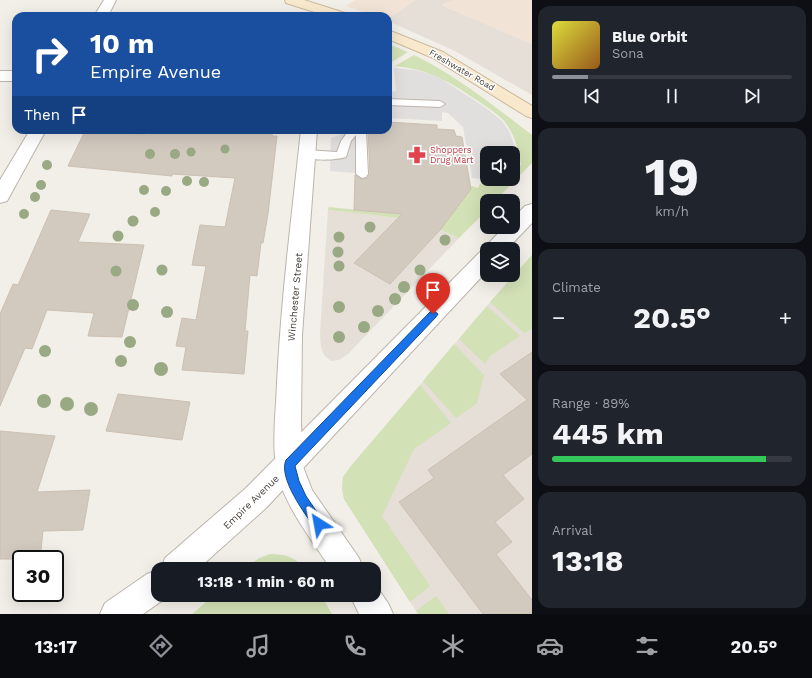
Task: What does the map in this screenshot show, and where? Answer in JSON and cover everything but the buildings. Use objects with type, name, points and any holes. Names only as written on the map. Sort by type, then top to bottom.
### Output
[{"type":"main road","points":[[291,0],[325,12]]},
{"type":"main road","name":"Freshwater Road","points":[[392,36],[438,55],[532,113]]},
{"type":"street","points":[[103,12],[110,0]]},
{"type":"street","points":[[0,76],[12,76]]},
{"type":"street","points":[[0,196],[36,134]]},
{"type":"street","name":"Winchester Street","points":[[307,142],[291,335],[288,421],[290,464],[294,482],[302,500],[343,562]]},
{"type":"street","points":[[502,242],[532,211]]},
{"type":"street","name":"Empire Avenue","points":[[184,562],[228,524],[290,464],[480,265]]},
{"type":"street","points":[[116,614],[151,590]]},
{"type":"street","points":[[369,602],[377,614]]},
{"type":"lane","points":[[392,102],[440,104]]},
{"type":"lane","points":[[307,142],[336,156],[342,154],[346,141],[351,134]]},
{"type":"lane","points":[[361,134],[362,174]]},
{"type":"shaded area","points":[[355,0],[416,0],[392,16],[392,12],[363,12],[346,6]]},
{"type":"shaded area","points":[[416,0],[455,0],[441,5],[532,44],[532,95],[455,51],[392,23],[392,16]]},
{"type":"shaded area","points":[[455,0],[532,0],[532,44],[441,5]]},
{"type":"shaded area","points":[[394,68],[415,70],[437,76],[486,108],[502,121],[509,131],[514,146],[480,146],[480,179],[472,178],[463,127],[448,113],[442,112],[442,121],[392,118],[392,92],[396,91]]},
{"type":"shaded area","points":[[342,134],[356,134],[355,173],[330,171],[331,138]]},
{"type":"shaded area","points":[[328,210],[417,220],[459,238],[348,354],[339,360],[331,361],[324,355],[321,347],[320,333]]},
{"type":"shaded area","points":[[532,255],[532,614],[418,614],[344,499],[342,488],[343,477],[508,282],[520,282],[520,269]]},
{"type":"green space","points":[[392,45],[408,52],[392,62]]},
{"type":"green space","points":[[414,55],[445,72],[489,102],[532,135],[532,163],[520,175],[520,146],[516,146],[514,137],[505,122],[496,113],[459,88],[439,78],[418,70],[395,66]]},
{"type":"green space","points":[[480,184],[480,186],[510,186],[502,194],[480,194],[480,217],[459,238],[417,220],[328,210],[329,207],[448,219],[472,186],[478,188]]},
{"type":"green space","points":[[532,255],[532,329],[524,333],[490,302],[508,282],[520,282],[520,268]]},
{"type":"green space","points":[[487,306],[520,336],[490,356],[485,364],[459,339]]},
{"type":"green space","points":[[454,344],[484,375],[477,403],[456,418],[423,381]]},
{"type":"green space","points":[[420,385],[451,423],[414,449],[382,516],[430,586],[410,602],[344,499],[342,488],[343,477],[350,467]]},
{"type":"green space","points":[[270,554],[280,555],[289,557],[297,562],[254,562],[259,558]]},
{"type":"green space","points":[[436,596],[449,614],[418,614],[416,611]]},
{"type":"green space","points":[[206,602],[325,602],[332,614],[192,614]]},
{"type":"place","name":"Shoppers Drug Mart","points":[[417,155]]},
{"type":"route","points":[[319,524],[302,500],[294,482],[290,464],[433,314]]}]
